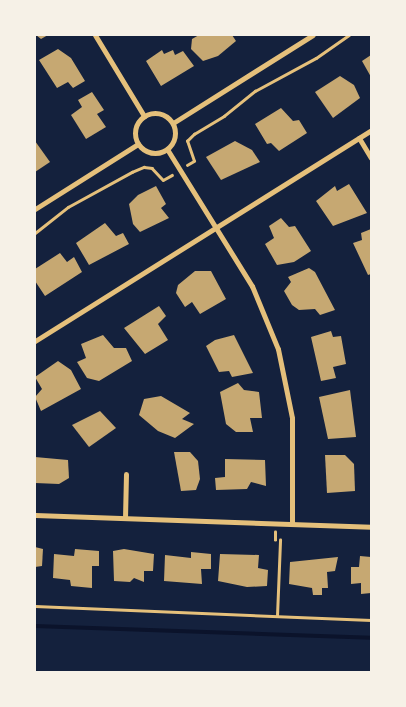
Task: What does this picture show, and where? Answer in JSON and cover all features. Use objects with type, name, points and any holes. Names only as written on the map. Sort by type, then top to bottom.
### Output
[{"type":"street","points":[[95,35],[144,116]]},
{"type":"street","points":[[173,123],[313,35]]},
{"type":"street","points":[[160,113],[173,123],[175,138],[167,149],[150,152],[138,144],[136,128],[144,116],[160,113]]},
{"type":"street","points":[[35,341],[371,130]]},
{"type":"street","points":[[359,138],[371,158]]},
{"type":"street","points":[[35,209],[138,144]]},
{"type":"street","points":[[167,149],[262,306],[284,371],[293,442],[292,524]]},
{"type":"street","points":[[124,518],[126,474]]},
{"type":"street","points":[[35,515],[371,527]]},
{"type":"path","points":[[189,164],[194,161],[187,141],[194,134],[224,116],[255,91],[316,58],[349,35]]},
{"type":"path","points":[[35,233],[68,207],[132,172],[144,167],[152,168],[163,180],[168,177]]},
{"type":"path","points":[[275,533],[275,540]]},
{"type":"path","points":[[277,616],[280,540]]},
{"type":"path","points":[[35,606],[371,620]]},
{"type":"building","points":[[36,35],[48,35],[41,39]]},
{"type":"building","points":[[199,35],[232,35],[236,41],[218,56],[203,61],[191,49],[192,39]]},
{"type":"building","points":[[58,49],[71,58],[85,81],[73,88],[68,82],[57,88],[39,60]]},
{"type":"building","points":[[162,50],[164,54],[173,50],[175,55],[183,51],[194,66],[161,86],[146,61]]},
{"type":"building","points":[[371,55],[371,77],[362,61]]},
{"type":"building","points":[[340,76],[354,85],[360,98],[333,118],[315,92]]},
{"type":"building","points":[[92,92],[104,110],[97,114],[106,127],[86,139],[71,115],[82,107],[78,100]]},
{"type":"building","points":[[281,108],[293,121],[299,120],[307,133],[279,151],[271,143],[267,144],[255,124]]},
{"type":"building","points":[[35,141],[50,162],[35,172]]},
{"type":"building","points":[[235,141],[252,150],[260,162],[221,180],[206,157]]},
{"type":"building","points":[[349,184],[367,213],[333,226],[316,201],[335,186],[337,191]]},
{"type":"building","points":[[156,186],[166,204],[161,208],[169,218],[140,232],[133,224],[129,204],[138,195]]},
{"type":"building","points":[[281,218],[289,227],[295,226],[311,251],[294,262],[277,265],[265,244],[274,238],[269,226]]},
{"type":"building","points":[[105,223],[116,236],[123,233],[129,244],[89,265],[76,243]]},
{"type":"building","points":[[371,229],[371,274],[368,275],[353,243],[362,240],[361,233]]},
{"type":"building","points":[[60,253],[67,262],[74,257],[82,272],[45,296],[35,281],[35,269]]},
{"type":"building","points":[[309,268],[315,272],[335,310],[320,315],[315,309],[299,310],[292,305],[284,291],[291,282],[288,277]]},
{"type":"building","points":[[195,271],[211,271],[226,299],[200,314],[192,302],[185,307],[176,293],[178,285]]},
{"type":"building","points":[[159,306],[166,316],[158,324],[168,340],[145,354],[124,328]]},
{"type":"building","points":[[331,331],[333,337],[341,336],[346,364],[333,367],[336,378],[321,381],[311,337]]},
{"type":"building","points":[[103,335],[114,348],[126,348],[132,361],[99,381],[87,378],[77,362],[86,358],[81,344]]},
{"type":"building","points":[[234,335],[253,373],[232,377],[229,371],[219,372],[206,346],[215,340]]},
{"type":"building","points":[[58,361],[71,370],[81,389],[41,411],[35,397],[42,389],[35,377]]},
{"type":"building","points":[[238,383],[244,390],[259,392],[262,418],[250,418],[253,432],[236,432],[226,424],[220,392]]},
{"type":"building","points":[[350,390],[356,437],[328,439],[319,397]]},
{"type":"building","points":[[161,396],[190,413],[182,419],[194,424],[175,438],[158,431],[139,415],[144,399]]},
{"type":"building","points":[[100,411],[116,428],[89,447],[72,425]]},
{"type":"building","points":[[174,452],[190,452],[198,461],[200,479],[196,490],[181,491]]},
{"type":"building","points":[[325,455],[345,455],[354,464],[355,491],[327,493]]},
{"type":"building","points":[[35,457],[68,460],[69,478],[59,484],[35,483]]},
{"type":"building","points":[[225,459],[265,460],[266,486],[251,482],[247,489],[216,490],[215,478],[225,477]]},
{"type":"building","points":[[35,547],[43,549],[42,566],[35,567]]},
{"type":"building","points":[[75,549],[99,551],[99,566],[92,566],[92,588],[71,586],[70,580],[53,578],[54,554],[74,556]]},
{"type":"building","points":[[124,549],[154,554],[153,571],[144,571],[144,582],[134,578],[130,582],[114,581],[113,551]]},
{"type":"building","points":[[191,552],[211,554],[211,569],[201,569],[202,584],[164,581],[165,555],[191,558]]},
{"type":"building","points":[[220,554],[259,555],[258,568],[268,570],[267,586],[247,587],[218,581]]},
{"type":"building","points":[[360,556],[371,557],[371,593],[361,594],[361,583],[351,584],[351,567],[359,567]]},
{"type":"building","points":[[338,557],[335,571],[327,572],[328,588],[322,588],[322,595],[313,595],[312,588],[289,584],[290,562]]},
{"type":"waterway","points":[[35,626],[371,638]]}]
